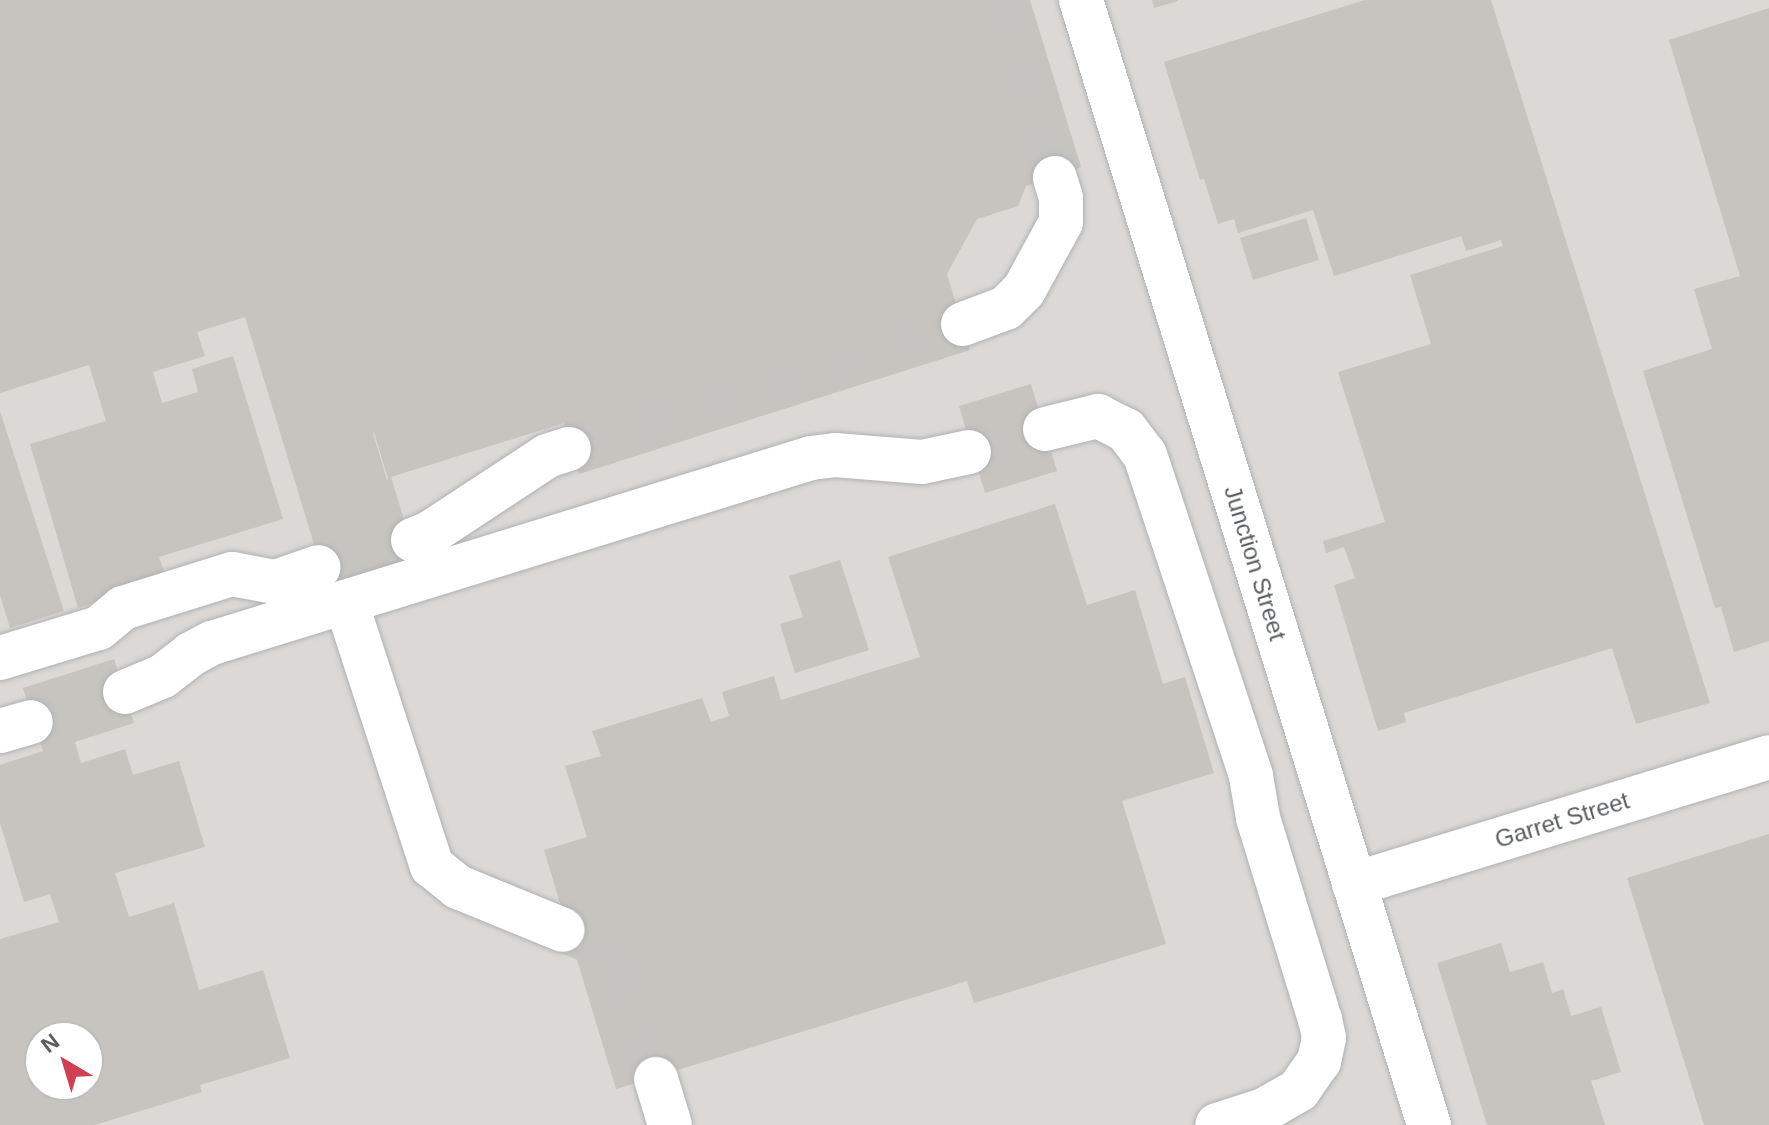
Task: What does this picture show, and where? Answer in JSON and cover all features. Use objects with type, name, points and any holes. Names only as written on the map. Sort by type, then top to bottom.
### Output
[{"type":"street","name":"Junction Street","points":[[1081,0],[1429,1125]]},
{"type":"street","points":[[963,324],[1006,308],[1024,290],[1061,222],[1061,198],[1055,178]]},
{"type":"street","points":[[1045,429],[1098,416],[1126,430],[1145,455],[1251,776],[1258,818],[1320,1019],[1324,1038],[1319,1061],[1299,1090],[1264,1110],[1217,1125]]},
{"type":"street","points":[[413,540],[430,533],[547,456],[569,449]]},
{"type":"street","points":[[125,692],[163,676],[191,654],[212,643],[811,458],[835,455],[922,462],[969,452]]},
{"type":"street","points":[[0,658],[99,628],[123,608],[232,574],[275,582],[319,567]]},
{"type":"street","points":[[346,602],[432,866],[458,887],[563,930]]},
{"type":"street","name":"Garret Street","points":[[1354,884],[1769,757]]},
{"type":"street","points":[[656,1079],[670,1125]]},
{"type":"shaded area","points":[[0,0],[1769,0],[1769,1125],[0,1125]]},
{"type":"building","points":[[0,0],[1030,0],[1081,167],[1026,186],[1018,206],[977,219],[947,274],[970,350],[579,474],[564,423],[391,477],[417,562],[327,587],[245,317],[197,332],[205,356],[153,372],[162,403],[198,392],[192,369],[233,356],[283,519],[159,557],[167,580],[78,608],[30,444],[106,421],[89,365],[0,393]],"holes":[[[374,432],[388,479],[387,480]]]},
{"type":"building","points":[[1152,0],[1178,0],[1178,1],[1154,8]]},
{"type":"building","points":[[1365,0],[1491,0],[1710,703],[1636,724],[1612,648],[1404,713],[1406,722],[1378,731],[1334,585],[1355,578],[1344,547],[1326,553],[1323,541],[1385,522],[1338,372],[1431,344],[1410,275],[1503,246],[1501,240],[1466,251],[1461,236],[1334,276],[1313,210],[1238,233],[1234,219],[1218,224],[1204,179],[1200,180],[1164,62]]},
{"type":"building","points":[[1769,8],[1769,641],[1734,652],[1721,607],[1715,608],[1643,371],[1712,349],[1694,289],[1740,276],[1669,40]]},
{"type":"building","points":[[1306,218],[1319,260],[1253,280],[1240,238]]},
{"type":"building","points":[[1031,384],[1057,471],[985,493],[959,406]]},
{"type":"building","points":[[0,411],[64,611],[10,628],[0,595]]},
{"type":"building","points":[[1055,504],[1087,605],[1135,590],[1163,684],[1185,677],[1214,773],[1122,801],[1166,944],[974,1003],[967,981],[616,1089],[544,850],[587,837],[565,766],[601,756],[592,731],[702,698],[711,722],[729,716],[722,692],[774,676],[781,700],[920,657],[888,557]]},
{"type":"building","points":[[840,560],[869,650],[795,673],[780,624],[803,617],[789,576]]},
{"type":"building","points":[[114,659],[134,723],[75,742],[81,763],[125,749],[133,775],[179,761],[205,847],[115,873],[129,917],[174,903],[199,990],[263,970],[290,1058],[200,1085],[202,1092],[95,1125],[0,1125],[0,939],[59,922],[50,894],[24,902],[0,823],[0,765],[43,751],[23,688]]},
{"type":"building","points":[[1769,834],[1769,1125],[1704,1125],[1627,878]]},
{"type":"building","points":[[1501,943],[1510,972],[1543,962],[1552,993],[1563,989],[1571,1016],[1601,1007],[1621,1072],[1591,1081],[1605,1125],[1487,1125],[1437,963]]},
{"type":"tunnel","points":[[999,0],[1055,178]]},
{"type":"tunnel","points":[[569,449],[963,324]]},
{"type":"tunnel","points":[[969,452],[1045,429]]},
{"type":"tunnel","points":[[319,567],[413,540]]},
{"type":"tunnel","points":[[31,722],[125,692]]},
{"type":"tunnel","points":[[563,930],[601,946],[620,962],[656,1079]]}]
